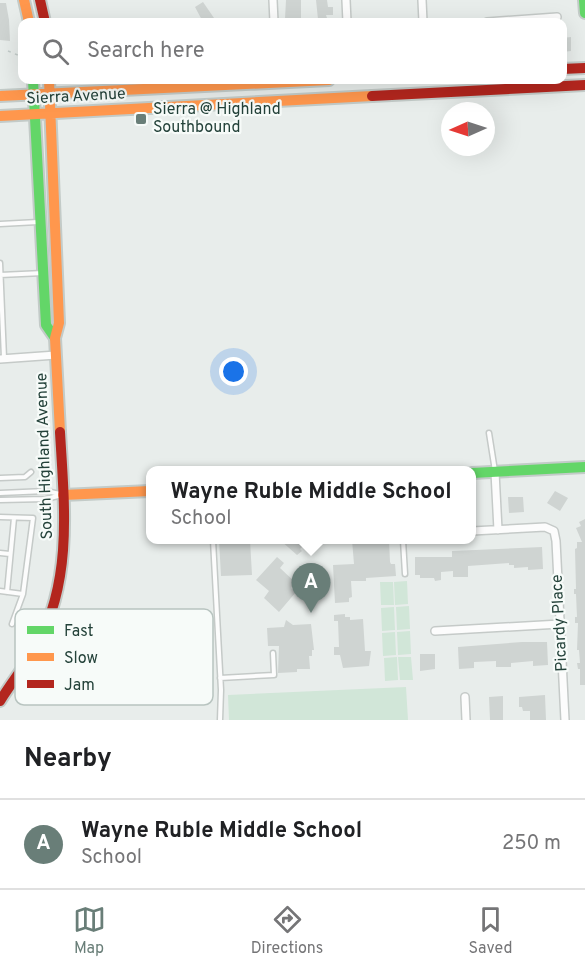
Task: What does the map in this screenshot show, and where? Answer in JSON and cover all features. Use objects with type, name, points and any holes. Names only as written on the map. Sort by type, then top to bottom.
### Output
[{"type":"street","points":[[24,0],[28,18]]},
{"type":"street","points":[[40,0],[44,18]]},
{"type":"street","points":[[273,0],[274,18]]},
{"type":"street","points":[[346,0],[347,18]]},
{"type":"street","points":[[422,0],[423,18]]},
{"type":"street","points":[[584,0],[585,13]]},
{"type":"street","points":[[567,69],[585,68]]},
{"type":"street","name":"South Highland Avenue","points":[[33,84],[46,325],[55,338]]},
{"type":"street","name":"South Highland Avenue","points":[[49,84],[59,322],[55,338],[65,531],[63,558],[52,609]]},
{"type":"street","name":"Sierra Avenue","points":[[0,96],[243,84]]},
{"type":"street","name":"Sierra Avenue","points":[[0,116],[585,85]]},
{"type":"street","points":[[2,359],[56,355]]},
{"type":"street","points":[[476,473],[585,467]]},
{"type":"street","points":[[476,531],[498,530],[495,472]]},
{"type":"street","points":[[63,495],[146,491]]},
{"type":"street","name":"Picardy Place","points":[[498,530],[545,527],[550,528],[556,536],[565,720]]},
{"type":"street","points":[[435,631],[560,624]]},
{"type":"street","name":"South Highland Avenue","points":[[0,701],[15,678]]},
{"type":"street","points":[[465,696],[466,720]]},
{"type":"lane","points":[[1,226],[40,222]]},
{"type":"lane","points":[[0,263],[2,359]]},
{"type":"lane","points":[[0,275],[44,273]]},
{"type":"lane","points":[[489,433],[495,472]]},
{"type":"lane","points":[[0,478],[25,477],[32,472]]},
{"type":"lane","points":[[0,493],[46,491],[63,495]]},
{"type":"lane","points":[[0,500],[46,499],[63,495]]},
{"type":"lane","points":[[0,517],[33,518],[22,594],[17,609]]},
{"type":"lane","points":[[7,592],[14,518]]},
{"type":"lane","points":[[213,544],[220,720]]},
{"type":"lane","points":[[403,544],[405,574]]},
{"type":"lane","points":[[0,553],[10,554]]},
{"type":"lane","points":[[0,591],[22,594]]},
{"type":"lane","points":[[12,624],[15,615]]},
{"type":"lane","points":[[220,678],[274,675],[273,653]]},
{"type":"path","points":[[8,51],[18,55]]},
{"type":"green space","points":[[407,581],[408,604],[395,605],[394,582]]},
{"type":"green space","points":[[380,582],[393,582],[394,605],[381,605]]},
{"type":"green space","points":[[409,606],[410,629],[397,630],[396,607]]},
{"type":"green space","points":[[394,607],[395,630],[382,631],[381,608]]},
{"type":"green space","points":[[410,631],[411,654],[398,655],[397,632]]},
{"type":"green space","points":[[395,632],[396,655],[383,656],[382,633]]},
{"type":"green space","points":[[397,657],[398,680],[385,681],[384,658]]},
{"type":"green space","points":[[398,657],[411,657],[413,680],[400,680]]},
{"type":"green space","points":[[406,687],[408,720],[229,720],[228,695]]},
{"type":"building","points":[[286,0],[301,0],[301,18],[285,18]]},
{"type":"building","points":[[316,0],[327,0],[328,7],[333,7],[333,15],[318,18]]},
{"type":"building","points":[[203,2],[214,18],[201,18],[195,7]]},
{"type":"building","points":[[0,3],[6,3],[10,41],[0,40]]},
{"type":"building","points":[[567,37],[571,37],[571,51],[567,51]]},
{"type":"building","points":[[555,491],[568,498],[560,511],[547,503]]},
{"type":"building","points":[[508,497],[523,497],[524,512],[509,513]]},
{"type":"building","points":[[585,519],[585,685],[580,685],[580,669],[577,663],[580,663],[579,650],[577,650],[578,623],[575,623],[575,617],[577,617],[576,594],[574,594],[574,589],[576,589],[575,549],[577,542],[582,542],[576,528],[581,526],[579,522]]},
{"type":"building","points":[[219,544],[250,544],[252,575],[221,576]]},
{"type":"building","points":[[285,544],[303,546],[300,549],[302,551],[297,555]]},
{"type":"building","points":[[352,544],[389,544],[390,562],[395,564],[396,576],[351,581],[352,597],[349,598],[349,602],[335,603],[333,565],[354,564]]},
{"type":"building","points":[[542,547],[543,569],[514,568],[514,565],[509,565],[509,563],[468,566],[468,577],[453,577],[453,571],[441,572],[441,580],[435,581],[434,578],[420,578],[420,575],[415,575],[415,557],[452,557],[452,551]]},
{"type":"building","points":[[277,557],[284,563],[280,568],[296,583],[291,588],[296,592],[279,612],[264,598],[269,591],[256,580]]},
{"type":"building","points":[[345,614],[345,617],[350,617],[350,620],[363,619],[365,651],[371,651],[369,666],[343,668],[340,655],[334,655],[334,647],[339,647],[338,621],[334,621],[334,615]]},
{"type":"building","points":[[286,620],[293,625],[311,624],[314,650],[312,650],[312,656],[309,656],[310,669],[278,673],[279,646],[268,646],[267,628],[284,627]]},
{"type":"building","points":[[547,642],[548,665],[533,666],[533,661],[511,663],[511,667],[496,667],[496,661],[474,662],[474,668],[459,669],[458,647]]},
{"type":"building","points":[[420,654],[435,654],[435,669],[420,671]]},
{"type":"building","points":[[545,695],[546,720],[530,720],[530,711],[523,711],[522,707],[519,707],[519,697]]},
{"type":"building","points":[[503,696],[503,720],[490,720],[489,697]]},
{"type":"traffic: fast","points":[[584,0],[585,13]]},
{"type":"traffic: fast","points":[[33,84],[46,325],[55,338]]},
{"type":"traffic: fast","points":[[476,473],[585,467]]},
{"type":"traffic: slow","points":[[24,0],[28,18]]},
{"type":"traffic: slow","points":[[49,84],[59,323],[55,338],[60,432]]},
{"type":"traffic: slow","points":[[0,96],[247,84]]},
{"type":"traffic: slow","points":[[0,116],[372,96]]},
{"type":"traffic: slow","points":[[63,495],[146,491]]},
{"type":"traffic: jam","points":[[40,0],[44,18]]},
{"type":"traffic: jam","points":[[567,69],[585,68]]},
{"type":"traffic: jam","points":[[372,96],[585,85]]},
{"type":"traffic: jam","points":[[52,609],[57,593],[64,540],[60,432]]},
{"type":"traffic: jam","points":[[0,701],[15,679]]},
{"type":"place","name":"Sierra @ Highland Southbound","points":[[141,119]]},
{"type":"place","name":"Wayne Ruble Middle School","points":[[311,613]]}]
